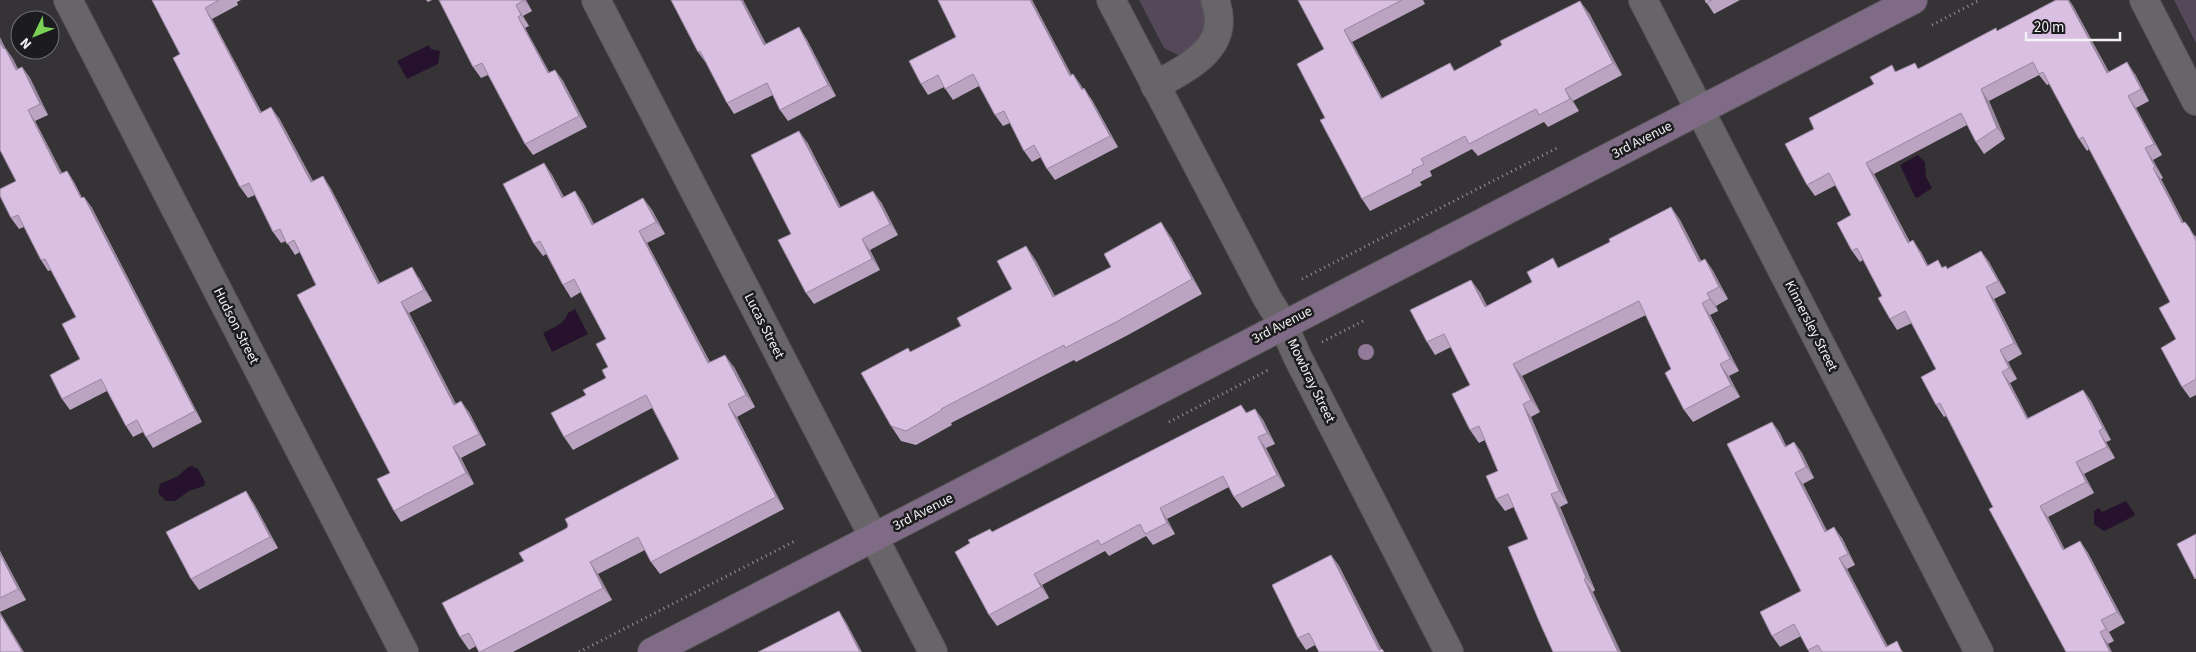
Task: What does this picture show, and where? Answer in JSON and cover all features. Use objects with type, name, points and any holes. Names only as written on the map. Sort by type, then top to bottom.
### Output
[{"type":"street","name":"Hudson Street","points":[[68,0],[404,652]]},
{"type":"street","name":"Lucas Street","points":[[596,0],[932,652]]},
{"type":"street","name":"Mowbray Street","points":[[1111,0],[1267,298],[1283,324],[1297,356],[1449,652]]},
{"type":"street","points":[[1155,86],[1199,59],[1209,49],[1217,34],[1219,20],[1215,0]]},
{"type":"street","name":"Kinnersley Street","points":[[1643,0],[1979,652]]},
{"type":"street","name":"3rd Avenue","points":[[652,652],[1283,324],[1913,0]]},
{"type":"street","points":[[2144,0],[2196,101]]},
{"type":"shaded area","points":[[1139,0],[1203,0],[1208,15],[1203,34],[1195,44],[1180,56],[1164,48]]},
{"type":"shaded area","points":[[2174,0],[2196,0],[2196,43]]},
{"type":"shaded area","points":[[429,45],[431,49],[440,51],[438,64],[407,79],[397,61]]},
{"type":"shaded area","points":[[1918,155],[1925,162],[1926,177],[1932,188],[1917,198],[1900,165]]},
{"type":"shaded area","points":[[575,309],[588,334],[552,352],[543,333],[561,323],[568,313]]},
{"type":"shaded area","points":[[192,466],[198,469],[205,482],[204,486],[189,491],[175,501],[166,501],[158,493],[160,484],[178,476],[188,467]]},
{"type":"shaded area","points":[[2126,501],[2135,514],[2134,516],[2104,531],[2094,524],[2094,511],[2099,508],[2102,512]]},
{"type":"building","points":[[152,0],[219,0],[205,8],[260,113],[271,107],[311,182],[323,176],[378,284],[412,267],[424,290],[401,302],[454,405],[461,401],[479,434],[453,447],[466,473],[394,511],[377,479],[390,473],[297,295],[316,285],[294,240],[287,244],[280,229],[273,232],[249,183],[240,187],[173,58],[180,54]]},
{"type":"building","points":[[439,0],[524,0],[516,5],[521,15],[518,17],[548,73],[555,70],[579,116],[525,144],[482,63],[473,67]]},
{"type":"building","points":[[671,0],[741,0],[764,45],[799,27],[828,85],[780,110],[767,83],[727,103]]},
{"type":"building","points":[[938,0],[1030,0],[1070,76],[1073,74],[1082,90],[1084,88],[1110,136],[1047,169],[1034,145],[1024,151],[1004,111],[995,115],[973,74],[945,89],[938,75],[921,84],[909,61],[956,37]]},
{"type":"building","points":[[1298,0],[1402,0],[1344,30],[1381,99],[1450,63],[1454,71],[1502,45],[1500,41],[1580,1],[1613,63],[1565,89],[1570,99],[1539,115],[1536,109],[1469,144],[1465,136],[1421,159],[1424,164],[1412,170],[1413,173],[1362,199],[1320,120],[1325,118],[1297,64],[1324,49]]},
{"type":"building","points":[[2056,0],[2068,0],[2107,73],[2127,62],[2141,89],[2128,96],[2154,144],[2145,148],[2155,167],[2153,168],[2182,223],[2185,222],[2189,227],[2196,241],[2196,379],[2182,387],[2161,348],[2176,339],[2159,308],[2170,302],[2083,137],[2079,139],[2043,72],[2039,74],[2033,62],[1981,89],[1997,128],[1976,142],[1961,113],[1866,163],[1908,243],[1913,240],[1927,266],[1938,260],[1942,268],[1946,266],[1947,269],[1981,251],[1998,281],[1986,287],[2014,343],[2000,350],[2009,368],[2002,372],[2027,419],[2083,390],[2103,428],[2099,431],[2107,447],[2076,462],[2086,482],[2040,506],[2063,550],[2080,541],[2117,612],[2101,620],[2106,629],[2100,632],[2110,652],[2066,652],[1989,509],[1993,507],[1940,403],[1936,405],[1921,377],[1936,369],[1905,311],[1890,319],[1878,298],[1882,296],[1857,248],[1852,251],[1837,223],[1851,215],[1829,173],[1807,185],[1785,144],[1814,129],[1809,118],[1874,84],[1870,77],[1892,65],[1895,72],[1915,63],[1918,69],[1996,28],[1997,31]]},
{"type":"building","points":[[0,42],[16,70],[22,67],[40,104],[28,110],[60,174],[67,171],[81,198],[84,197],[195,411],[146,437],[137,420],[126,426],[101,379],[62,399],[50,375],[80,359],[62,324],[76,317],[45,259],[41,260],[18,215],[11,218],[0,196],[0,189],[16,181],[0,150]]},
{"type":"building","points":[[799,131],[839,208],[873,191],[890,224],[862,239],[872,259],[806,293],[778,240],[791,234],[751,155]]},
{"type":"building","points":[[544,163],[562,198],[575,191],[592,225],[643,198],[656,222],[639,231],[708,363],[725,355],[746,395],[728,404],[776,497],[651,562],[638,537],[590,562],[603,588],[479,652],[469,633],[460,637],[442,603],[524,561],[519,553],[567,528],[568,525],[565,519],[679,459],[646,395],[564,437],[551,413],[586,395],[583,390],[606,378],[602,370],[608,367],[596,344],[606,339],[574,279],[563,285],[540,241],[534,244],[503,184]]},
{"type":"building","points":[[1671,207],[1699,262],[1705,259],[1719,287],[1707,293],[1710,299],[1702,303],[1730,359],[1720,364],[1731,385],[1684,410],[1665,373],[1671,369],[1639,301],[1513,364],[1531,400],[1523,404],[1559,491],[1551,494],[1586,578],[1584,579],[1618,652],[1553,652],[1508,547],[1528,539],[1508,494],[1496,499],[1486,476],[1498,471],[1479,426],[1470,430],[1452,394],[1470,385],[1444,334],[1427,342],[1410,310],[1471,280],[1485,307],[1532,282],[1527,272],[1553,258],[1558,268],[1610,242],[1609,239]]},
{"type":"building","points":[[1161,222],[1192,279],[1118,321],[1065,348],[1064,345],[941,409],[906,431],[891,426],[861,373],[908,348],[910,352],[961,326],[957,318],[1012,289],[997,261],[1026,246],[1053,297],[1111,267],[1104,254]]},
{"type":"building","points":[[1241,405],[1246,413],[1255,409],[1267,433],[1258,437],[1277,475],[1234,497],[1223,476],[1160,508],[1167,523],[1145,534],[1140,524],[1101,545],[1098,540],[1034,574],[1041,587],[989,615],[955,552],[970,543],[968,540],[990,529],[992,532]]},
{"type":"building","points":[[1772,422],[1785,447],[1794,442],[1806,467],[1795,473],[1825,532],[1834,527],[1848,554],[1839,558],[1886,647],[1897,641],[1902,652],[1822,652],[1818,645],[1808,650],[1794,624],[1772,636],[1760,612],[1801,591],[1727,444]]},
{"type":"building","points":[[246,491],[270,537],[191,579],[166,532]]},
{"type":"building","points":[[2196,534],[2196,578],[2195,579],[2177,544]]},
{"type":"building","points":[[0,554],[18,589],[0,598]]},
{"type":"building","points":[[1331,555],[1379,650],[1382,649],[1384,652],[1319,652],[1309,633],[1298,638],[1272,585]]},
{"type":"building","points":[[839,611],[860,652],[758,652]]},
{"type":"building","points":[[0,614],[20,648],[22,652],[0,652]]}]
